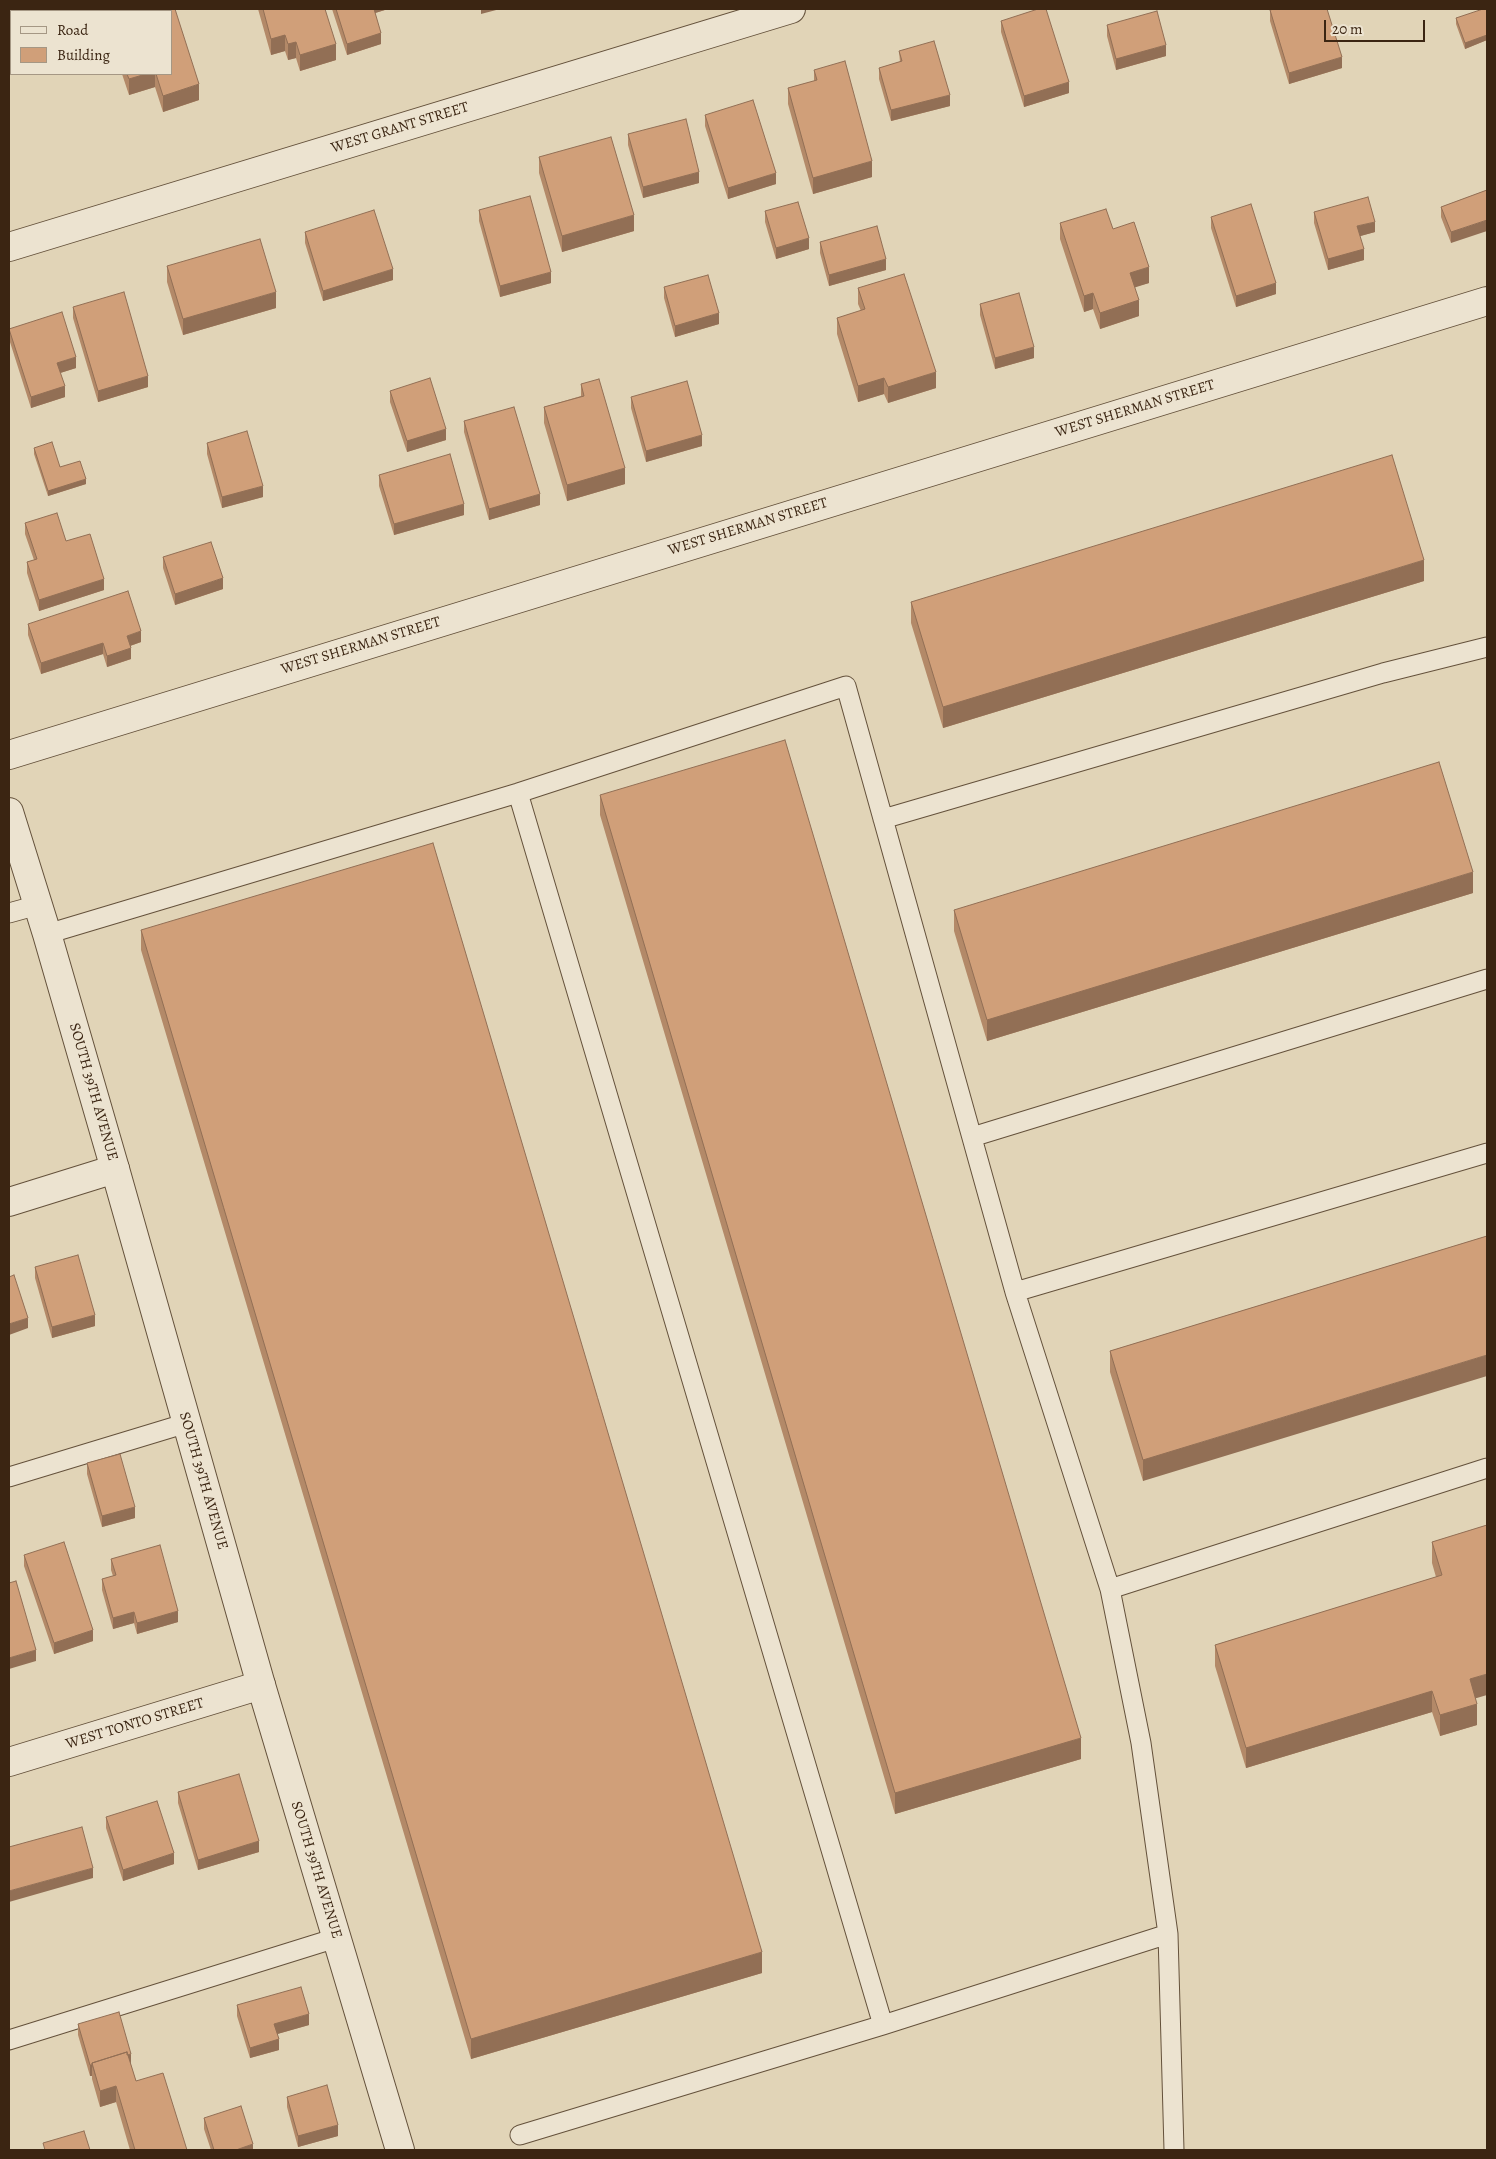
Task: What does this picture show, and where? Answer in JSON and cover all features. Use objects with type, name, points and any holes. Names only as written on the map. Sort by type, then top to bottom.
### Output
[{"type":"street","name":"WEST GRANT STREET","points":[[9,247],[791,9]]},
{"type":"street","name":"WEST SHERMAN STREET","points":[[9,755],[1487,301]]},
{"type":"street","name":"SOUTH 39TH AVENUE","points":[[9,812],[47,934],[115,1169],[261,1685],[400,2150]]},
{"type":"street","points":[[9,1202],[115,1169]]},
{"type":"street","name":"WEST TONTO STREET","points":[[9,1762],[261,1685]]},
{"type":"lane","points":[[883,819],[1384,673],[1487,647]]},
{"type":"lane","points":[[47,934],[518,793],[846,686],[1015,1292],[1110,1589],[1141,1743],[1168,1934],[1174,2150]]},
{"type":"lane","points":[[518,793],[883,2025]]},
{"type":"lane","points":[[9,913],[38,905]]},
{"type":"lane","points":[[972,1137],[1487,979]]},
{"type":"lane","points":[[1015,1292],[1487,1153]]},
{"type":"lane","points":[[9,1477],[187,1423]]},
{"type":"lane","points":[[1110,1589],[1487,1468]]},
{"type":"lane","points":[[520,2135],[883,2025],[1168,1934]]},
{"type":"lane","points":[[9,2040],[336,1938]]},
{"type":"building","points":[[175,9],[199,84],[163,96],[156,75],[172,75],[172,10],[112,10]]},
{"type":"building","points":[[263,9],[325,9],[336,44],[300,55],[296,42],[288,44],[285,35],[271,39]]},
{"type":"building","points":[[336,9],[374,9],[381,33],[347,44]]},
{"type":"building","points":[[1038,9],[1046,9],[1069,82],[1024,96],[1001,21]]},
{"type":"building","points":[[1327,9],[1342,57],[1289,73],[1270,10]]},
{"type":"building","points":[[1487,9],[1487,35],[1465,43],[1456,18]]},
{"type":"building","points":[[1157,11],[1166,45],[1116,59],[1107,25]]},
{"type":"building","points":[[934,41],[950,95],[891,110],[879,68],[902,61],[899,51]]},
{"type":"building","points":[[845,61],[872,161],[813,178],[788,88],[817,80],[814,70]]},
{"type":"building","points":[[127,75],[143,75],[129,79]]},
{"type":"building","points":[[753,100],[776,173],[728,188],[705,115]]},
{"type":"building","points":[[686,119],[699,172],[643,187],[628,134]]},
{"type":"building","points":[[611,137],[634,215],[562,236],[539,157]]},
{"type":"building","points":[[1487,190],[1487,220],[1451,232],[1441,207]]},
{"type":"building","points":[[530,196],[551,272],[500,286],[479,210]]},
{"type":"building","points":[[1368,197],[1375,222],[1357,226],[1364,249],[1328,259],[1314,212]]},
{"type":"building","points":[[798,202],[809,238],[776,248],[765,211]]},
{"type":"building","points":[[1251,204],[1276,283],[1236,296],[1211,217]]},
{"type":"building","points":[[1106,209],[1113,229],[1134,222],[1149,267],[1130,273],[1139,300],[1100,313],[1093,293],[1084,296],[1060,223]]},
{"type":"building","points":[[374,210],[393,269],[323,291],[305,232]]},
{"type":"building","points":[[877,226],[886,259],[829,275],[820,242]]},
{"type":"building","points":[[260,239],[276,292],[183,319],[167,266]]},
{"type":"building","points":[[904,274],[936,372],[888,387],[884,378],[858,386],[837,318],[865,309],[858,288]]},
{"type":"building","points":[[708,275],[719,313],[675,326],[664,287]]},
{"type":"building","points":[[124,292],[148,376],[98,391],[73,307]]},
{"type":"building","points":[[1019,293],[1034,347],[995,358],[980,304]]},
{"type":"building","points":[[62,312],[76,357],[57,363],[65,386],[31,397],[9,329]]},
{"type":"building","points":[[430,378],[446,429],[407,441],[390,391]]},
{"type":"building","points":[[599,379],[625,468],[567,485],[544,407],[584,396],[581,384]]},
{"type":"building","points":[[687,381],[702,435],[646,451],[631,397]]},
{"type":"building","points":[[514,407],[540,494],[489,509],[464,421]]},
{"type":"building","points":[[247,431],[263,486],[222,497],[207,443]]},
{"type":"building","points":[[52,442],[60,467],[80,461],[86,479],[48,491],[34,448]]},
{"type":"building","points":[[450,454],[464,504],[394,524],[379,475]]},
{"type":"building","points":[[1392,455],[1424,560],[943,707],[911,602]]},
{"type":"building","points":[[57,513],[66,541],[90,534],[104,579],[39,600],[27,562],[37,559],[25,523]]},
{"type":"building","points":[[211,542],[223,578],[175,594],[163,557]]},
{"type":"building","points":[[128,591],[141,631],[127,636],[131,648],[107,656],[103,643],[41,663],[28,624]]},
{"type":"building","points":[[785,740],[1081,1738],[895,1793],[600,795]]},
{"type":"building","points":[[1439,762],[1473,872],[987,1020],[954,910]]},
{"type":"building","points":[[433,843],[762,1952],[471,2039],[141,930]]},
{"type":"building","points":[[1487,1236],[1487,1355],[1143,1460],[1110,1351]]},
{"type":"building","points":[[78,1255],[95,1315],[52,1327],[35,1267]]},
{"type":"building","points":[[14,1275],[28,1318],[9,1324],[9,1277]]},
{"type":"building","points":[[120,1454],[135,1507],[102,1516],[87,1463]]},
{"type":"building","points":[[1487,1525],[1487,1674],[1470,1679],[1477,1704],[1440,1715],[1432,1691],[1246,1748],[1215,1645],[1442,1575],[1432,1542]]},
{"type":"building","points":[[64,1542],[93,1630],[54,1643],[24,1555]]},
{"type":"building","points":[[160,1545],[178,1611],[137,1623],[134,1612],[113,1618],[102,1579],[116,1575],[111,1559]]},
{"type":"building","points":[[16,1581],[36,1650],[9,1658],[9,1583]]},
{"type":"building","points":[[239,1774],[259,1841],[198,1860],[178,1792]]},
{"type":"building","points":[[157,1801],[174,1853],[123,1870],[106,1817]]},
{"type":"building","points":[[82,1827],[93,1868],[9,1891],[9,1847]]},
{"type":"building","points":[[301,1987],[309,2014],[274,2024],[279,2039],[250,2048],[237,2005]]},
{"type":"building","points":[[119,2012],[131,2054],[127,2055],[127,2052],[90,2065],[78,2024]]},
{"type":"building","points":[[127,2052],[136,2081],[163,2073],[187,2150],[135,2150],[116,2086],[100,2091],[92,2063]]},
{"type":"building","points":[[327,2085],[338,2125],[298,2136],[287,2097]]},
{"type":"building","points":[[241,2106],[253,2144],[236,2150],[214,2150],[204,2118]]},
{"type":"building","points":[[84,2131],[90,2150],[45,2150],[43,2143]]}]
